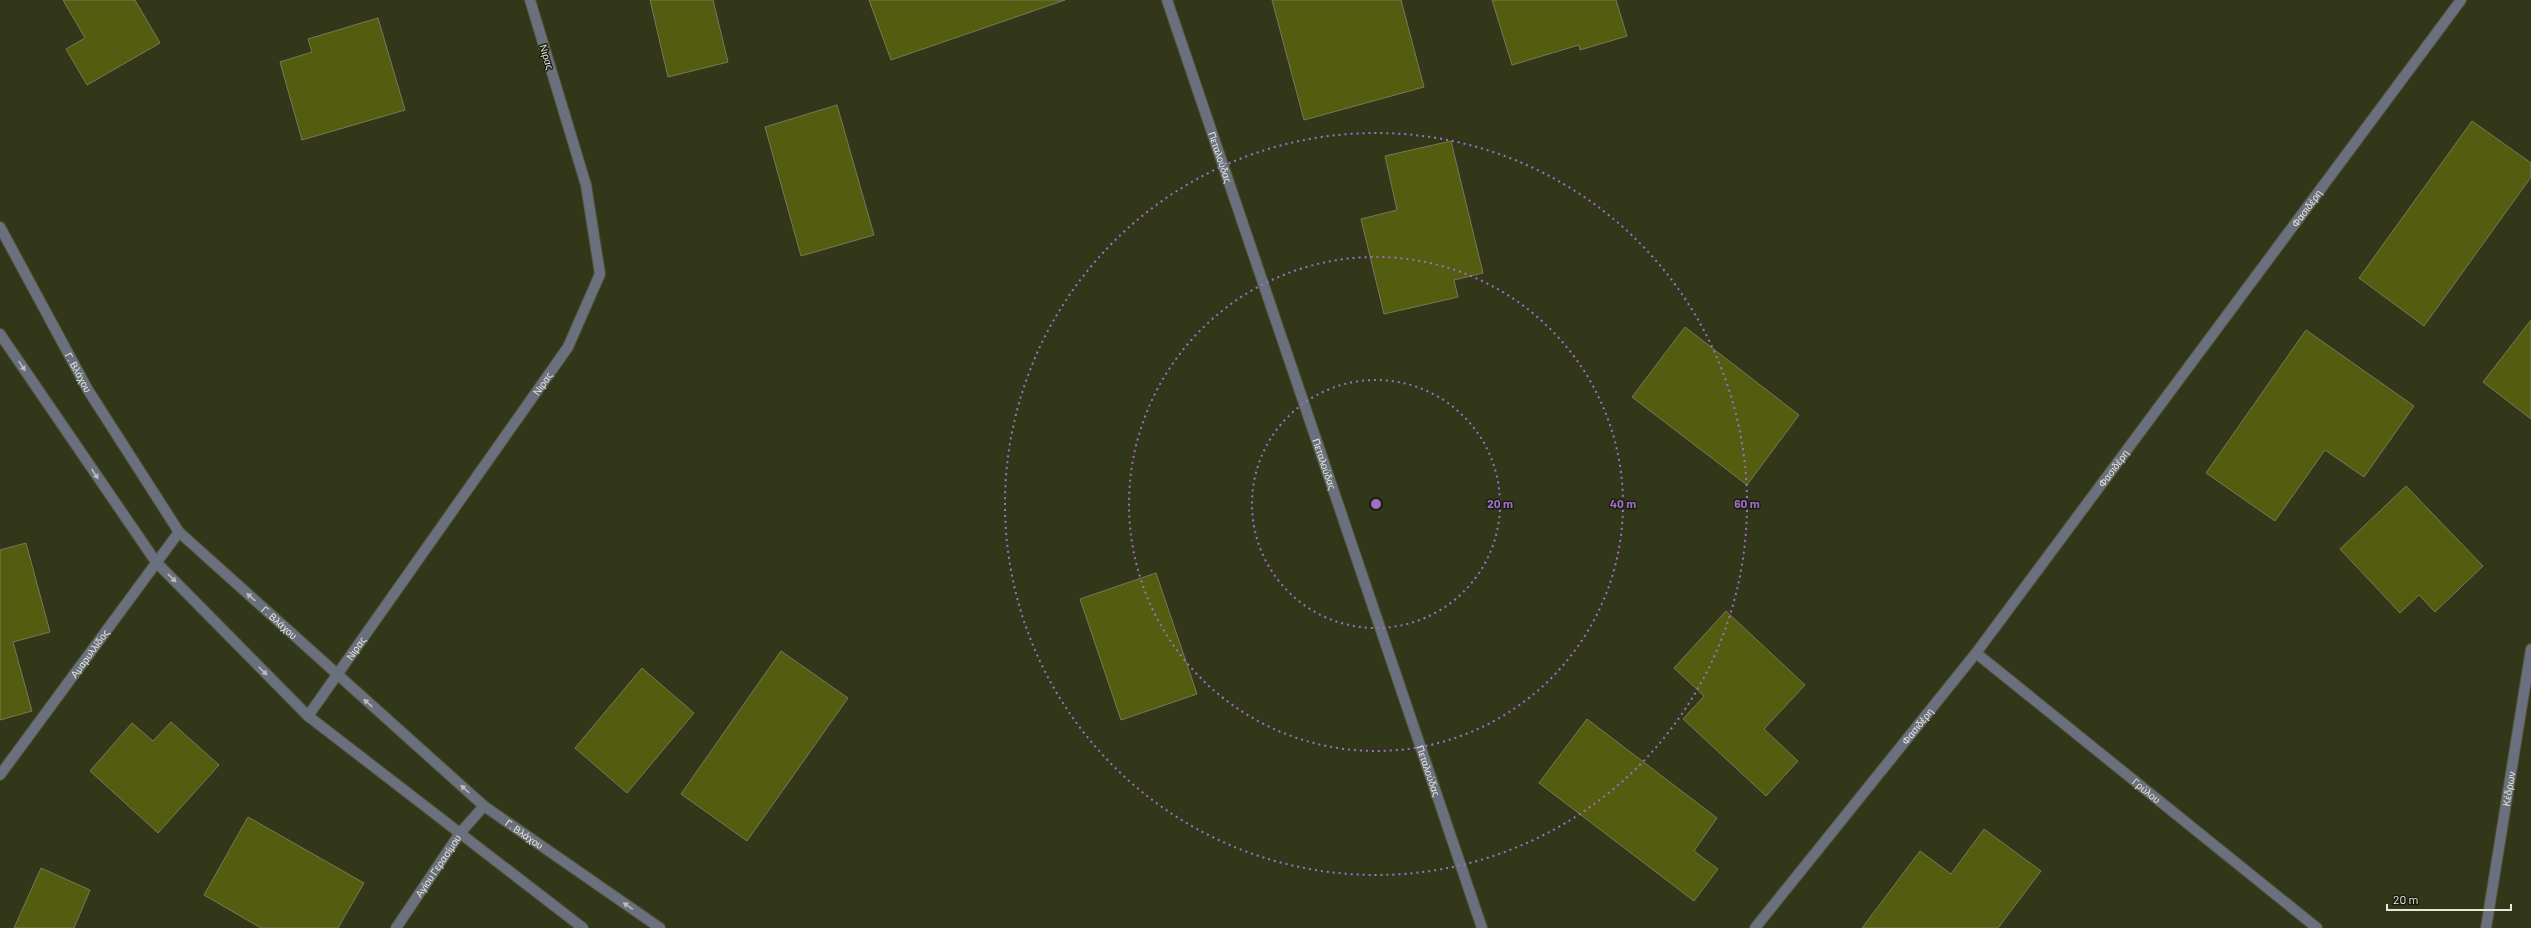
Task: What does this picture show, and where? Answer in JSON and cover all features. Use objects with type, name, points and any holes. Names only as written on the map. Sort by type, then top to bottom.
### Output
[{"type":"street","name":"Νιρας","points":[[308,716],[568,347],[600,274],[586,185],[530,0]]},
{"type":"street","name":"Πεταλούδας","points":[[1167,0],[1482,928]]},
{"type":"street","name":"Φασιδέρη","points":[[1755,928],[1976,653],[2461,0]]},
{"type":"street","name":"Γ. Βλάχου","points":[[0,227],[88,390],[179,532],[484,806],[660,928]]},
{"type":"street","points":[[0,334],[156,562],[308,716],[583,928]]},
{"type":"street","name":"Αμαρυλλίδος","points":[[0,775],[179,532]]},
{"type":"street","name":"Κέδρων","points":[[2486,928],[2531,649]]},
{"type":"street","name":"Γρύλου","points":[[1976,653],[2317,928]]},
{"type":"street","name":"Αγίου Γερασίμου","points":[[396,928],[460,833],[484,806]]},
{"type":"building","points":[[63,0],[135,0],[160,43],[87,85],[66,49],[85,38]]},
{"type":"building","points":[[650,0],[713,0],[728,62],[668,77]]},
{"type":"building","points":[[869,0],[1065,0],[891,60]]},
{"type":"building","points":[[1272,0],[1401,0],[1424,87],[1304,120]]},
{"type":"building","points":[[1492,0],[1616,0],[1627,36],[1580,50],[1579,45],[1512,65]]},
{"type":"building","points":[[378,18],[405,110],[302,140],[280,62],[312,52],[308,39]]},
{"type":"building","points":[[837,105],[874,235],[801,256],[765,127]]},
{"type":"building","points":[[2472,121],[2531,163],[2531,177],[2424,326],[2359,278]]},
{"type":"building","points":[[1451,141],[1483,273],[1454,280],[1458,297],[1384,314],[1361,219],[1397,210],[1385,156]]},
{"type":"building","points":[[2531,320],[2531,419],[2483,382]]},
{"type":"building","points":[[1685,327],[1799,415],[1747,485],[1632,397]]},
{"type":"building","points":[[2306,330],[2414,406],[2364,477],[2325,450],[2275,521],[2206,473]]},
{"type":"building","points":[[2406,486],[2483,566],[2435,612],[2419,595],[2400,613],[2340,549]]},
{"type":"building","points":[[26,543],[50,632],[13,642],[32,711],[0,720],[0,550]]},
{"type":"building","points":[[1156,573],[1197,694],[1121,720],[1080,599]]},
{"type":"building","points":[[1726,611],[1805,685],[1764,729],[1798,761],[1766,796],[1683,719],[1704,696],[1674,668]]},
{"type":"building","points":[[781,651],[848,698],[747,841],[681,794]]},
{"type":"building","points":[[642,668],[694,713],[627,793],[575,748]]},
{"type":"building","points":[[1587,719],[1717,818],[1694,851],[1718,869],[1694,901],[1539,783]]},
{"type":"building","points":[[171,722],[219,765],[158,833],[90,771],[132,723],[153,741]]},
{"type":"building","points":[[248,817],[364,883],[338,928],[261,928],[204,895]]},
{"type":"building","points":[[1984,829],[2041,871],[1998,928],[1862,928],[1920,851],[1951,874]]},
{"type":"building","points":[[41,868],[90,890],[74,928],[14,928]]}]
